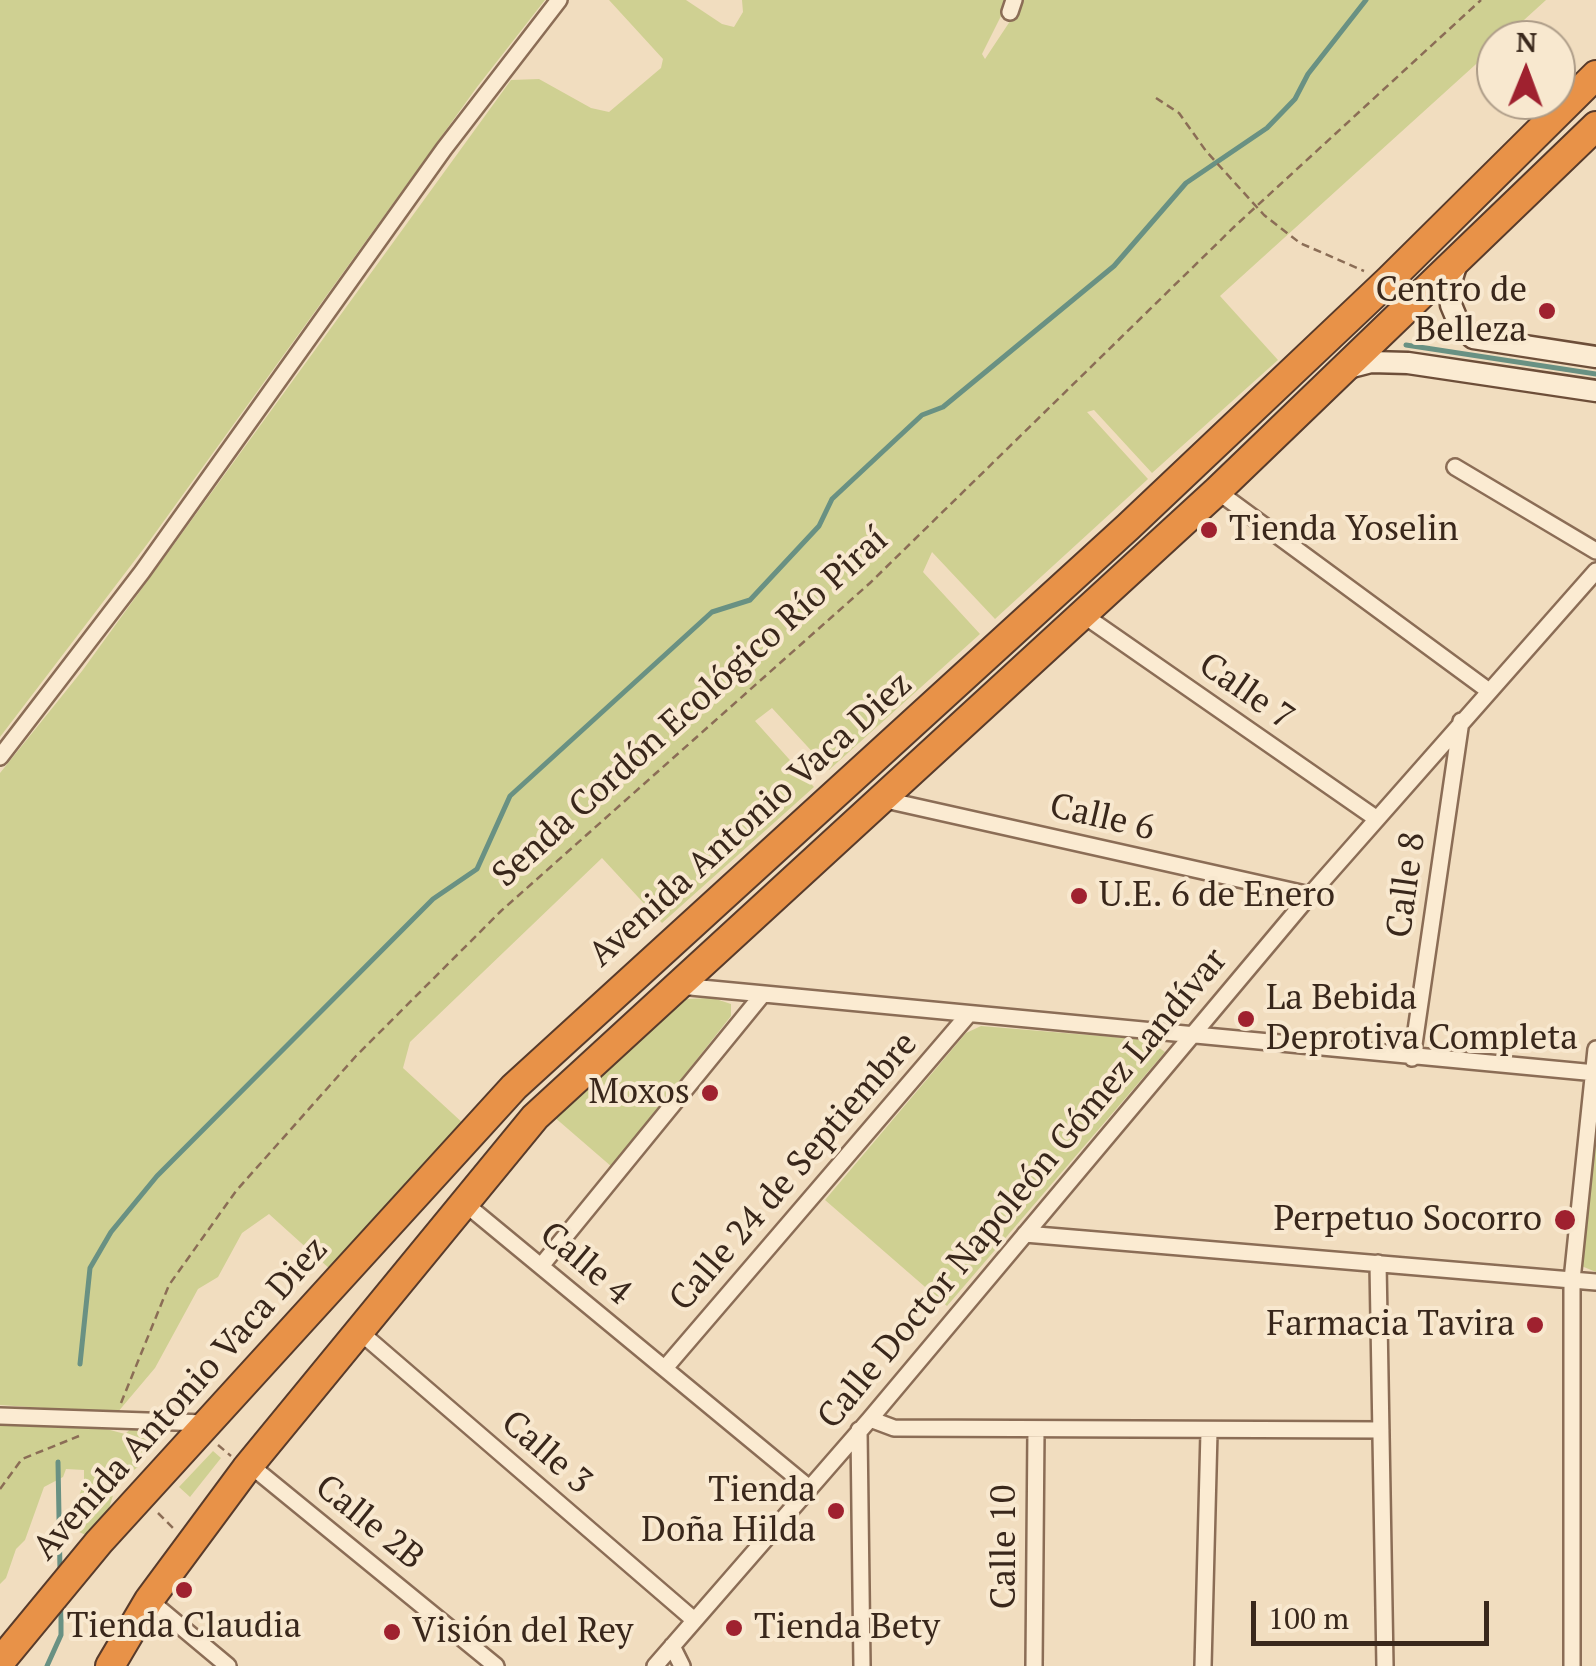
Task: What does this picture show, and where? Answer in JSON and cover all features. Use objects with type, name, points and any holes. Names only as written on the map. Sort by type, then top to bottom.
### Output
[{"type":"highway","name":"Avenida Antonio Vaca Diez","points":[[0,1662],[20,1633],[99,1542],[514,1088],[1128,527],[1388,282],[1596,75]]},
{"type":"highway","points":[[1550,173],[1560,154],[1596,116]]},
{"type":"highway","name":"Avenida Antonio Vaca Diez","points":[[110,1666],[148,1600],[189,1543],[536,1117],[1217,492],[1456,266],[1596,126]]},
{"type":"highway","points":[[1082,614],[1068,603],[1068,594],[1122,543],[1128,527]]},
{"type":"main road","points":[[1456,266],[1451,305],[1459,324],[1473,338],[1596,357]]},
{"type":"main road","points":[[1348,368],[1398,362],[1596,390]]},
{"type":"street","points":[[0,757],[142,572],[444,150],[559,0]]},
{"type":"street","points":[[1455,466],[1596,550]]},
{"type":"street","points":[[1217,492],[1489,692]]},
{"type":"street","name":"Calle Doctor Napoleón Gómez Landívar","points":[[655,1666],[865,1425],[1310,895],[1596,571]]},
{"type":"street","name":"Calle 7","points":[[1082,614],[1377,818]]},
{"type":"street","name":"Calle 8","points":[[1412,1058],[1461,721]]},
{"type":"street","name":"Calle 6","points":[[880,799],[1310,895]]},
{"type":"street","points":[[680,986],[1189,1038],[1594,1073]]},
{"type":"street","points":[[541,1266],[763,994]]},
{"type":"street","name":"Calle 24 de Septiembre","points":[[665,1368],[968,1015]]},
{"type":"street","points":[[1572,1666],[1572,1280],[1596,1050]]},
{"type":"street","name":"Calle 4","points":[[463,1202],[808,1486]]},
{"type":"street","points":[[1025,1234],[1596,1282]]},
{"type":"street","points":[[1378,1263],[1385,1666]]},
{"type":"street","name":"Calle 3","points":[[360,1332],[694,1619]]},
{"type":"street","points":[[0,1416],[206,1427]]},
{"type":"street","points":[[862,1666],[865,1425],[1210,1432],[1381,1430]]},
{"type":"street","name":"Calle 10","points":[[1034,1666],[1036,1429]]},
{"type":"street","points":[[1203,1666],[1210,1432]]},
{"type":"street","name":"Calle 2B","points":[[248,1467],[496,1666]]},
{"type":"street","points":[[148,1600],[228,1666]]},
{"type":"street","points":[[672,1646],[682,1666]]},
{"type":"path","name":"Senda Cordón Ecológico Río Piraí","points":[[114,1422],[169,1285],[236,1191],[356,1056],[500,911],[870,583],[1256,207],[1482,0]]},
{"type":"path","points":[[1156,98],[1179,113],[1206,151],[1256,207],[1300,243],[1388,282]]},
{"type":"path","points":[[0,1489],[22,1459],[114,1422]]},
{"type":"path","points":[[206,1427],[248,1467]]},
{"type":"path","points":[[141,1497],[189,1543]]},
{"type":"green space","points":[[0,0],[545,0],[477,87],[148,543],[0,737]]},
{"type":"green space","points":[[609,0],[686,0],[722,24],[734,27],[743,12],[742,0],[1009,0],[982,54],[985,59],[1024,0],[1546,0],[1524,20],[1476,20],[1476,64],[1220,296],[1278,360],[1152,473],[1094,410],[1087,412],[1148,479],[995,619],[932,552],[923,572],[980,634],[829,770],[772,708],[755,721],[814,787],[662,923],[602,858],[410,1042],[403,1068],[465,1125],[331,1270],[269,1214],[242,1233],[218,1277],[198,1289],[155,1368],[117,1413],[0,1405],[0,773],[82,671],[511,80],[539,79],[591,108],[609,112],[661,68],[663,59]]},
{"type":"green space","points":[[713,998],[731,1004],[731,1016],[612,1167],[553,1116],[684,999]]},
{"type":"green space","points":[[981,1026],[1148,1040],[1165,1052],[947,1306],[825,1200],[966,1033]]},
{"type":"green space","points":[[1596,1094],[1596,1272],[1579,1265]]},
{"type":"green space","points":[[0,1421],[99,1427],[125,1434],[135,1425],[160,1427],[138,1467],[117,1482],[107,1515],[88,1536],[77,1531],[75,1506],[84,1483],[84,1470],[66,1469],[63,1477],[44,1487],[25,1540],[16,1549],[0,1584]]},
{"type":"green space","points":[[213,1451],[221,1458],[190,1497],[179,1487]]},
{"type":"waterway","points":[[80,1364],[90,1268],[111,1232],[157,1176],[433,899],[477,869],[510,796],[712,612],[750,600],[819,526],[832,499],[922,415],[943,407],[1114,266],[1186,183],[1267,128],[1295,99],[1308,74],[1366,0]]},
{"type":"waterway","points":[[1406,345],[1596,374]]},
{"type":"waterway","points":[[58,1462],[60,1571]]},
{"type":"waterway","points":[[47,1666],[61,1635],[61,1607]]},
{"type":"place","name":"Centro de Belleza","points":[[1547,311]]},
{"type":"place","name":"Tienda Yoselin","points":[[1209,530]]},
{"type":"place","name":"U.E. 6 de Enero","points":[[1079,896]]},
{"type":"place","name":"La Bebida Deprotiva Completa","points":[[1246,1019]]},
{"type":"place","name":"Moxos","points":[[710,1093]]},
{"type":"place","name":"Perpetuo Socorro","points":[[1565,1220]]},
{"type":"place","name":"Farmacia Tavira","points":[[1535,1325]]},
{"type":"place","name":"Tienda Doña Hilda","points":[[836,1511]]},
{"type":"place","name":"Tienda Claudia","points":[[184,1590]]},
{"type":"place","name":"Tienda Bety","points":[[734,1628]]},
{"type":"place","name":"Visión del Rey","points":[[392,1632]]}]
